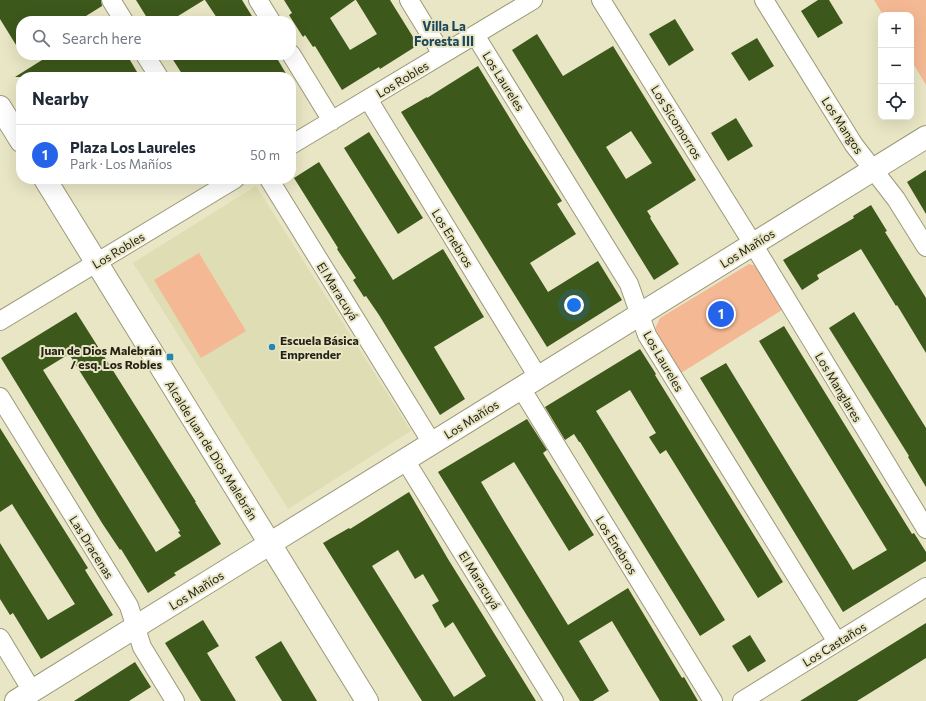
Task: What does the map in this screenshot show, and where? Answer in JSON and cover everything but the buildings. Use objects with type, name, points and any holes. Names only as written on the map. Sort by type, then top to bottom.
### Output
[{"type":"street","points":[[111,0],[121,16]]},
{"type":"street","points":[[258,0],[268,16]]},
{"type":"street","points":[[409,0],[442,54]]},
{"type":"street","name":"Los Robles","points":[[296,142],[533,0]]},
{"type":"street","name":"Los Sicomorros","points":[[601,0],[753,244]]},
{"type":"street","name":"Los Mangos","points":[[764,0],[854,145],[896,199],[926,247]]},
{"type":"street","name":"Los Laureles","points":[[475,35],[629,284],[647,335],[837,642]]},
{"type":"street","points":[[149,60],[156,72]]},
{"type":"street","points":[[295,60],[332,121]]},
{"type":"street","name":"Los Enebros","points":[[368,99],[713,701]]},
{"type":"street","points":[[0,107],[16,133]]},
{"type":"street","name":"Los Mañíos","points":[[24,696],[926,137]]},
{"type":"street","name":"Alcalde Juan de Dios Malebrán","points":[[48,184],[367,701]]},
{"type":"street","name":"Los Robles","points":[[0,321],[223,184]]},
{"type":"street","name":"El Maracuyá","points":[[272,184],[432,443]]},
{"type":"street","name":"Los Manglares","points":[[753,244],[926,529]]},
{"type":"street","name":"Las Dracenas","points":[[0,397],[129,606],[142,647],[176,701]]},
{"type":"street","name":"El Maracuyá","points":[[405,460],[554,701]]},
{"type":"street","name":"Los Castaños","points":[[742,701],[926,587]]},
{"type":"street","points":[[0,638],[24,696]]},
{"type":"shaded area","points":[[874,0],[926,0],[926,85],[914,65],[914,12],[881,12]]},
{"type":"shaded area","name":"Escuela Básica Emprender","points":[[256,186],[411,431],[288,509],[133,263]]},
{"type":"shaded area","points":[[199,253],[246,331],[201,358],[154,280]]},
{"type":"shaded area","points":[[749,264],[757,266],[782,310],[681,373],[655,329],[660,318]]},
{"type":"place","name":"Plaza Los Laureles","points":[[721,314]]},
{"type":"place","name":"Escuela Básica Emprender","points":[[272,347]]},
{"type":"place","name":"Juan de Dios Malebrán / esq. Los Robles","points":[[170,357]]},
{"type":"district","name":"Villa La Foresta III","points":[[444,34]]}]
